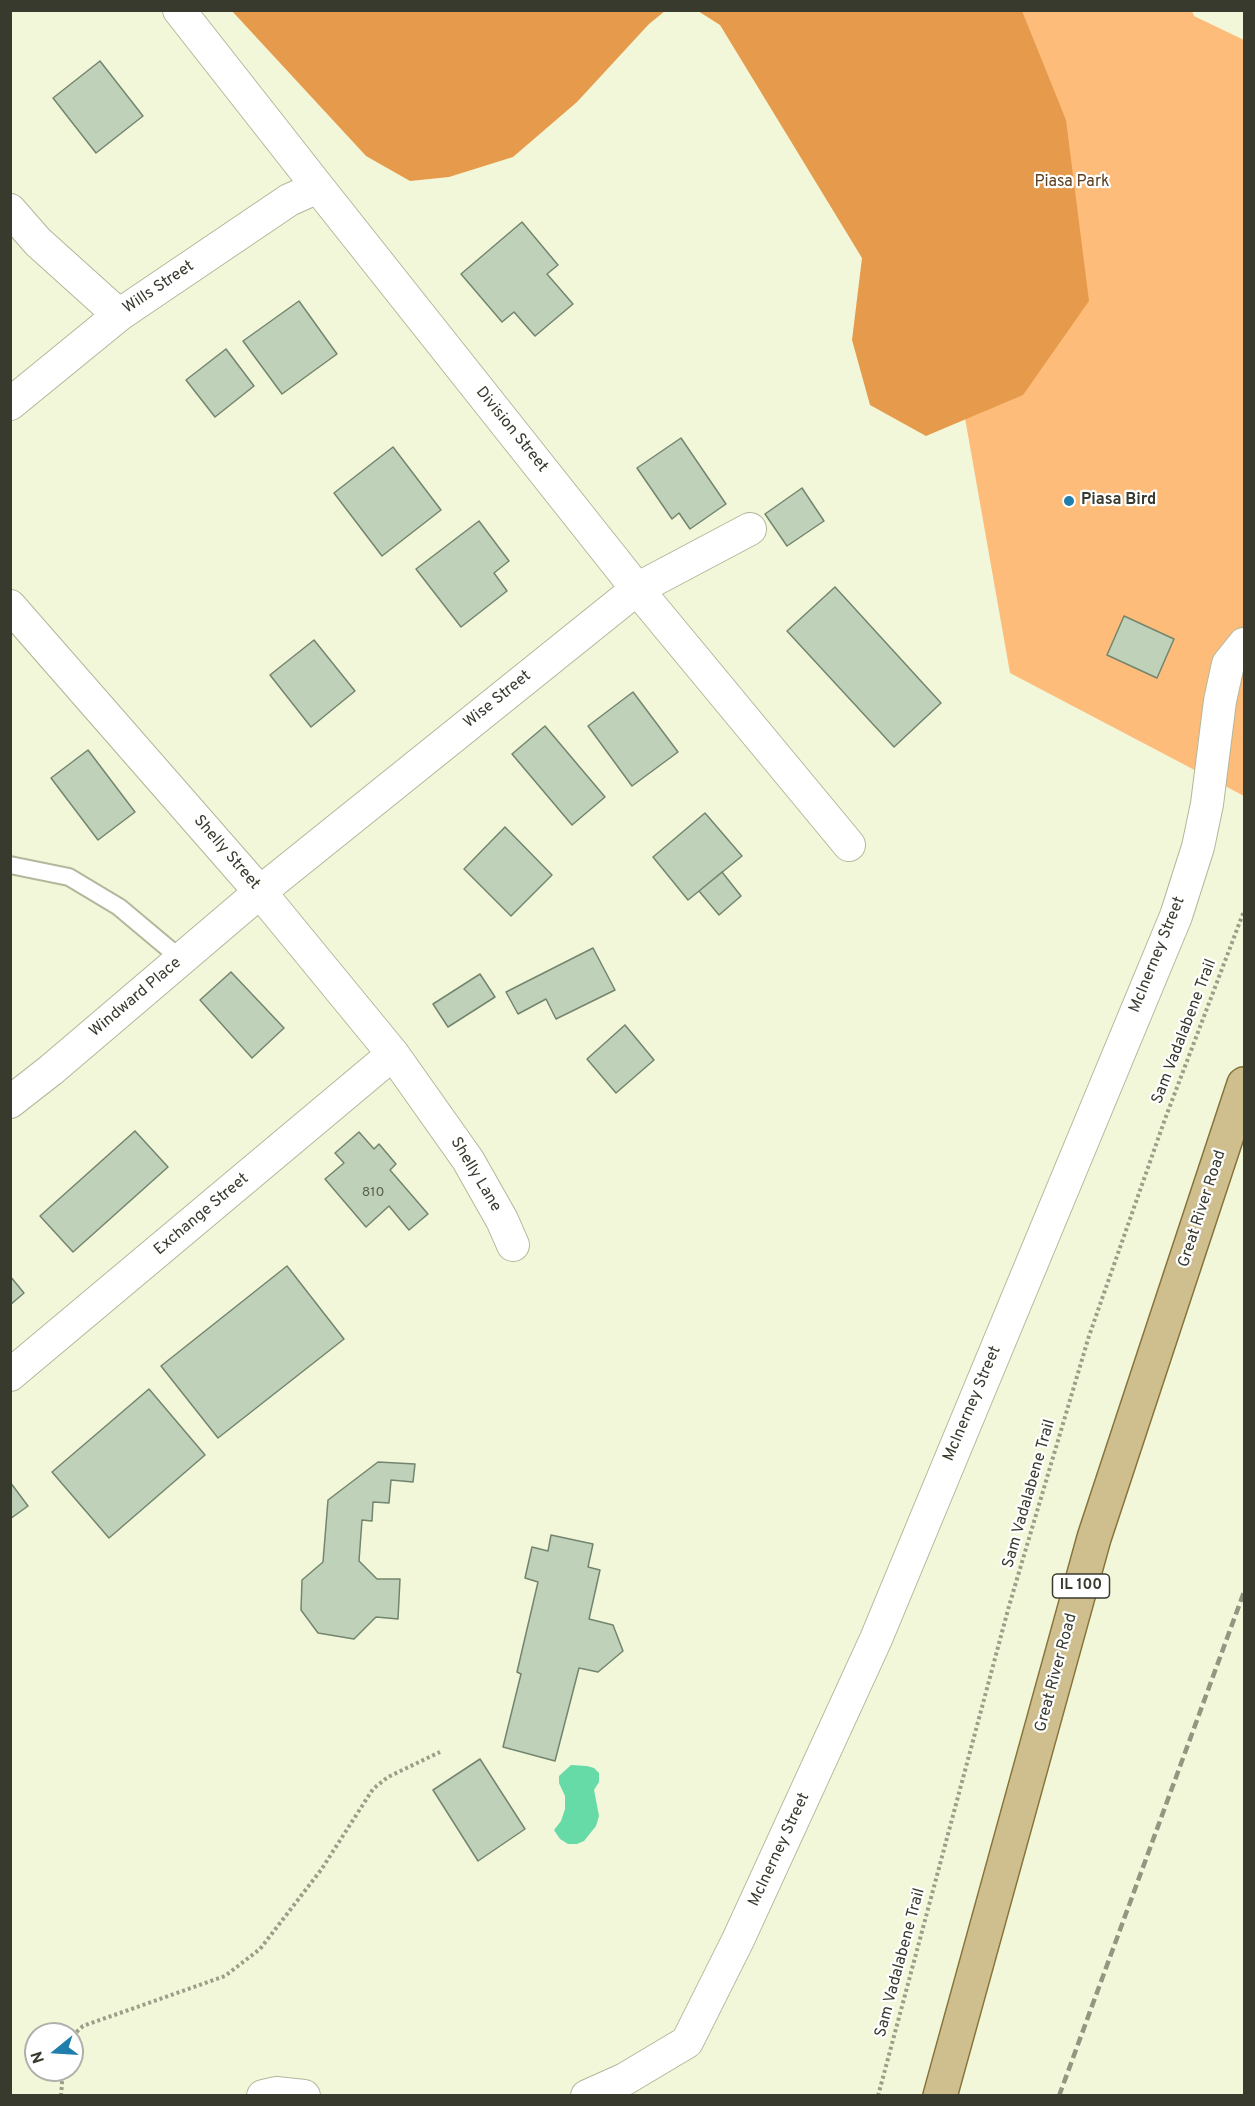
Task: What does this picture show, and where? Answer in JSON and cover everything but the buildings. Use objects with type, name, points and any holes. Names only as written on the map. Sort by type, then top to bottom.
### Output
[{"type":"main road","name":"Great River Road","points":[[940,2096],[1094,1539],[1245,1084]]},
{"type":"street","name":"Division Street","points":[[179,10],[637,589],[849,845]]},
{"type":"street","name":"Wills Street","points":[[10,404],[119,315],[289,200],[318,188]]},
{"type":"street","points":[[10,210],[38,242],[119,315]]},
{"type":"street","name":"Wise Street","points":[[260,892],[637,589],[750,528]]},
{"type":"street","name":"Shelly Street","points":[[10,606],[260,892],[393,1054],[431,1108]]},
{"type":"street","name":"McInerney Street","points":[[587,2096],[625,2079],[687,2042],[738,1940],[876,1639],[1176,916],[1198,847],[1207,804],[1220,701],[1228,664],[1245,644]]},
{"type":"street","name":"Windward Place","points":[[10,1102],[51,1070],[260,892]]},
{"type":"street","name":"Exchange Street","points":[[10,1376],[393,1054]]},
{"type":"street","name":"Shelly Lane","points":[[431,1108],[468,1160],[502,1220],[513,1245]]},
{"type":"street","points":[[263,2096],[276,2093],[304,2096]]},
{"type":"lane","points":[[10,865],[69,877],[119,907],[182,959]]},
{"type":"path","name":"Sam Vadalabene Trail","points":[[878,2096],[1009,1606],[1089,1336],[1165,1119],[1245,911]]},
{"type":"path","points":[[84,2025],[225,1976],[260,1949],[321,1870],[373,1790],[388,1777],[440,1752]]},
{"type":"green space","points":[[232,11],[665,11],[649,24],[577,102],[513,157],[449,177],[410,181],[366,156]]},
{"type":"green space","points":[[698,11],[1022,11],[1066,120],[1089,301],[1023,395],[926,436],[870,405],[852,340],[862,258],[720,25]]},
{"type":"green space","name":"Piasa Park","points":[[733,11],[1192,11],[1194,16],[1244,40],[1244,796],[1010,673],[944,299]]},
{"type":"shaded area","points":[[571,1765],[594,1768],[599,1773],[599,1782],[594,1790],[599,1816],[596,1826],[584,1841],[577,1844],[568,1844],[560,1839],[554,1830],[561,1821],[565,1809],[565,1796],[559,1783],[559,1776]]},
{"type":"railway","points":[[1059,2096],[1244,1592]]},
{"type":"place","name":"Piasa Bird","points":[[1069,501]]}]
